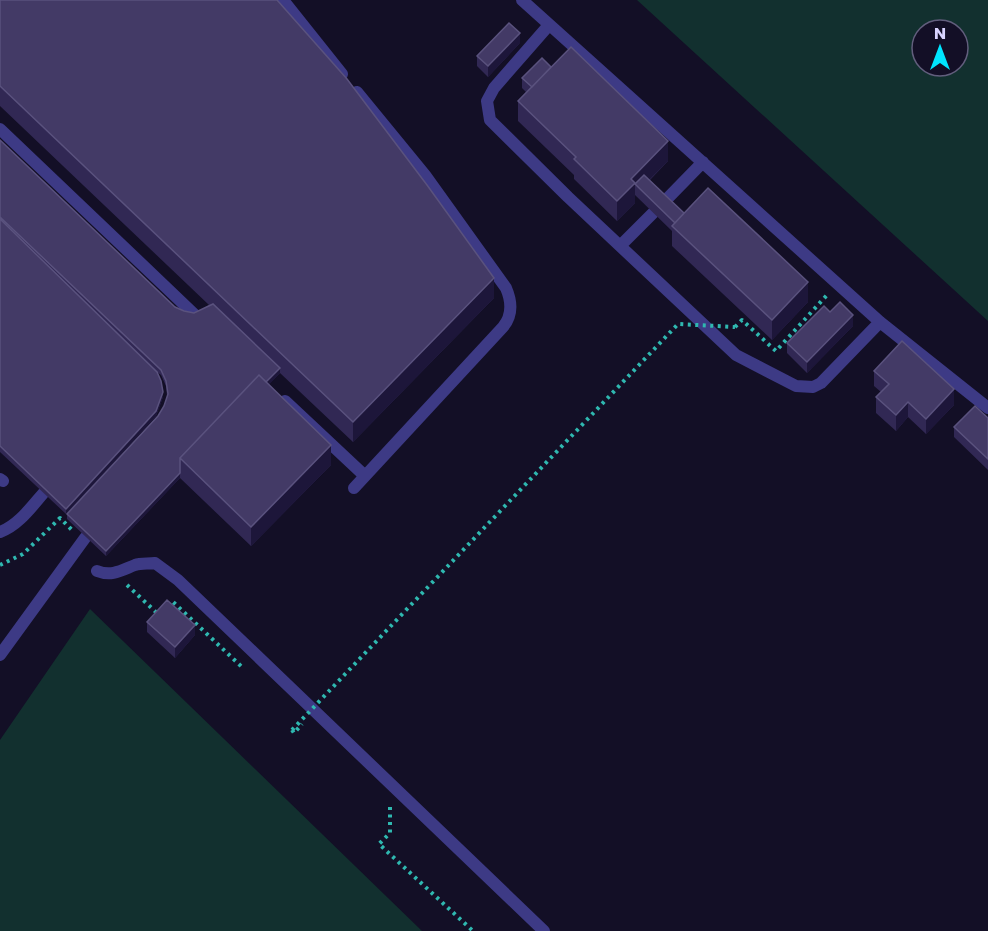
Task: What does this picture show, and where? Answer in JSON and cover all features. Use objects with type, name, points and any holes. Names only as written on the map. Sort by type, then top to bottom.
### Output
[{"type":"lane","points":[[283,0],[425,176],[506,288],[510,297],[509,320],[354,488]]},
{"type":"lane","points":[[522,0],[880,322],[988,408]]},
{"type":"lane","points":[[549,25],[494,88],[487,101],[490,120],[736,355],[796,386],[813,387],[822,383],[880,322]]},
{"type":"lane","points":[[0,129],[195,315]]},
{"type":"lane","points":[[663,203],[703,162]]},
{"type":"lane","points":[[621,245],[653,213]]},
{"type":"lane","points":[[278,394],[365,476]]},
{"type":"lane","points":[[0,532],[23,516],[52,485]]},
{"type":"lane","points":[[0,655],[85,538],[102,520]]},
{"type":"lane","points":[[97,571],[115,573],[133,566],[155,563],[178,580],[544,931]]},
{"type":"path","points":[[294,716],[302,724],[294,733],[292,730],[678,324],[735,327],[742,320],[776,351],[838,284]]},
{"type":"path","points":[[0,566],[23,554],[60,518],[76,534]]},
{"type":"path","points":[[115,573],[158,615],[172,601],[250,675]]},
{"type":"path","points":[[383,800],[391,808],[390,833],[379,844],[473,931]]},
{"type":"green space","points":[[637,0],[988,0],[988,321]]},
{"type":"green space","points":[[90,609],[422,931],[0,931],[0,740]]},
{"type":"building","points":[[0,0],[277,0],[347,79],[494,278],[353,422],[0,86]]},
{"type":"building","points":[[509,23],[520,33],[488,66],[477,56]]},
{"type":"building","points":[[571,47],[668,141],[631,179],[635,183],[617,201],[574,159],[576,157],[518,101]]},
{"type":"building","points":[[542,58],[551,67],[532,87],[522,78]]},
{"type":"building","points":[[0,140],[175,307],[194,313],[213,304],[280,368],[266,382],[259,375],[180,458],[180,473],[106,551],[67,514],[158,416],[168,394],[166,381],[161,370],[0,217]]},
{"type":"building","points":[[644,175],[684,213],[675,223],[635,184]]},
{"type":"building","points":[[708,188],[808,282],[772,320],[672,226]]},
{"type":"building","points":[[0,219],[157,372],[161,381],[163,392],[156,411],[66,509],[0,446]]},
{"type":"building","points":[[840,302],[853,315],[807,362],[787,343],[824,306],[830,312]]},
{"type":"building","points":[[902,341],[954,389],[926,419],[908,402],[896,415],[876,397],[889,384],[874,371]]},
{"type":"building","points":[[259,375],[331,445],[251,527],[180,458]]},
{"type":"building","points":[[975,406],[988,418],[988,459],[954,427]]},
{"type":"building","points":[[167,600],[195,625],[175,647],[147,622]]}]
